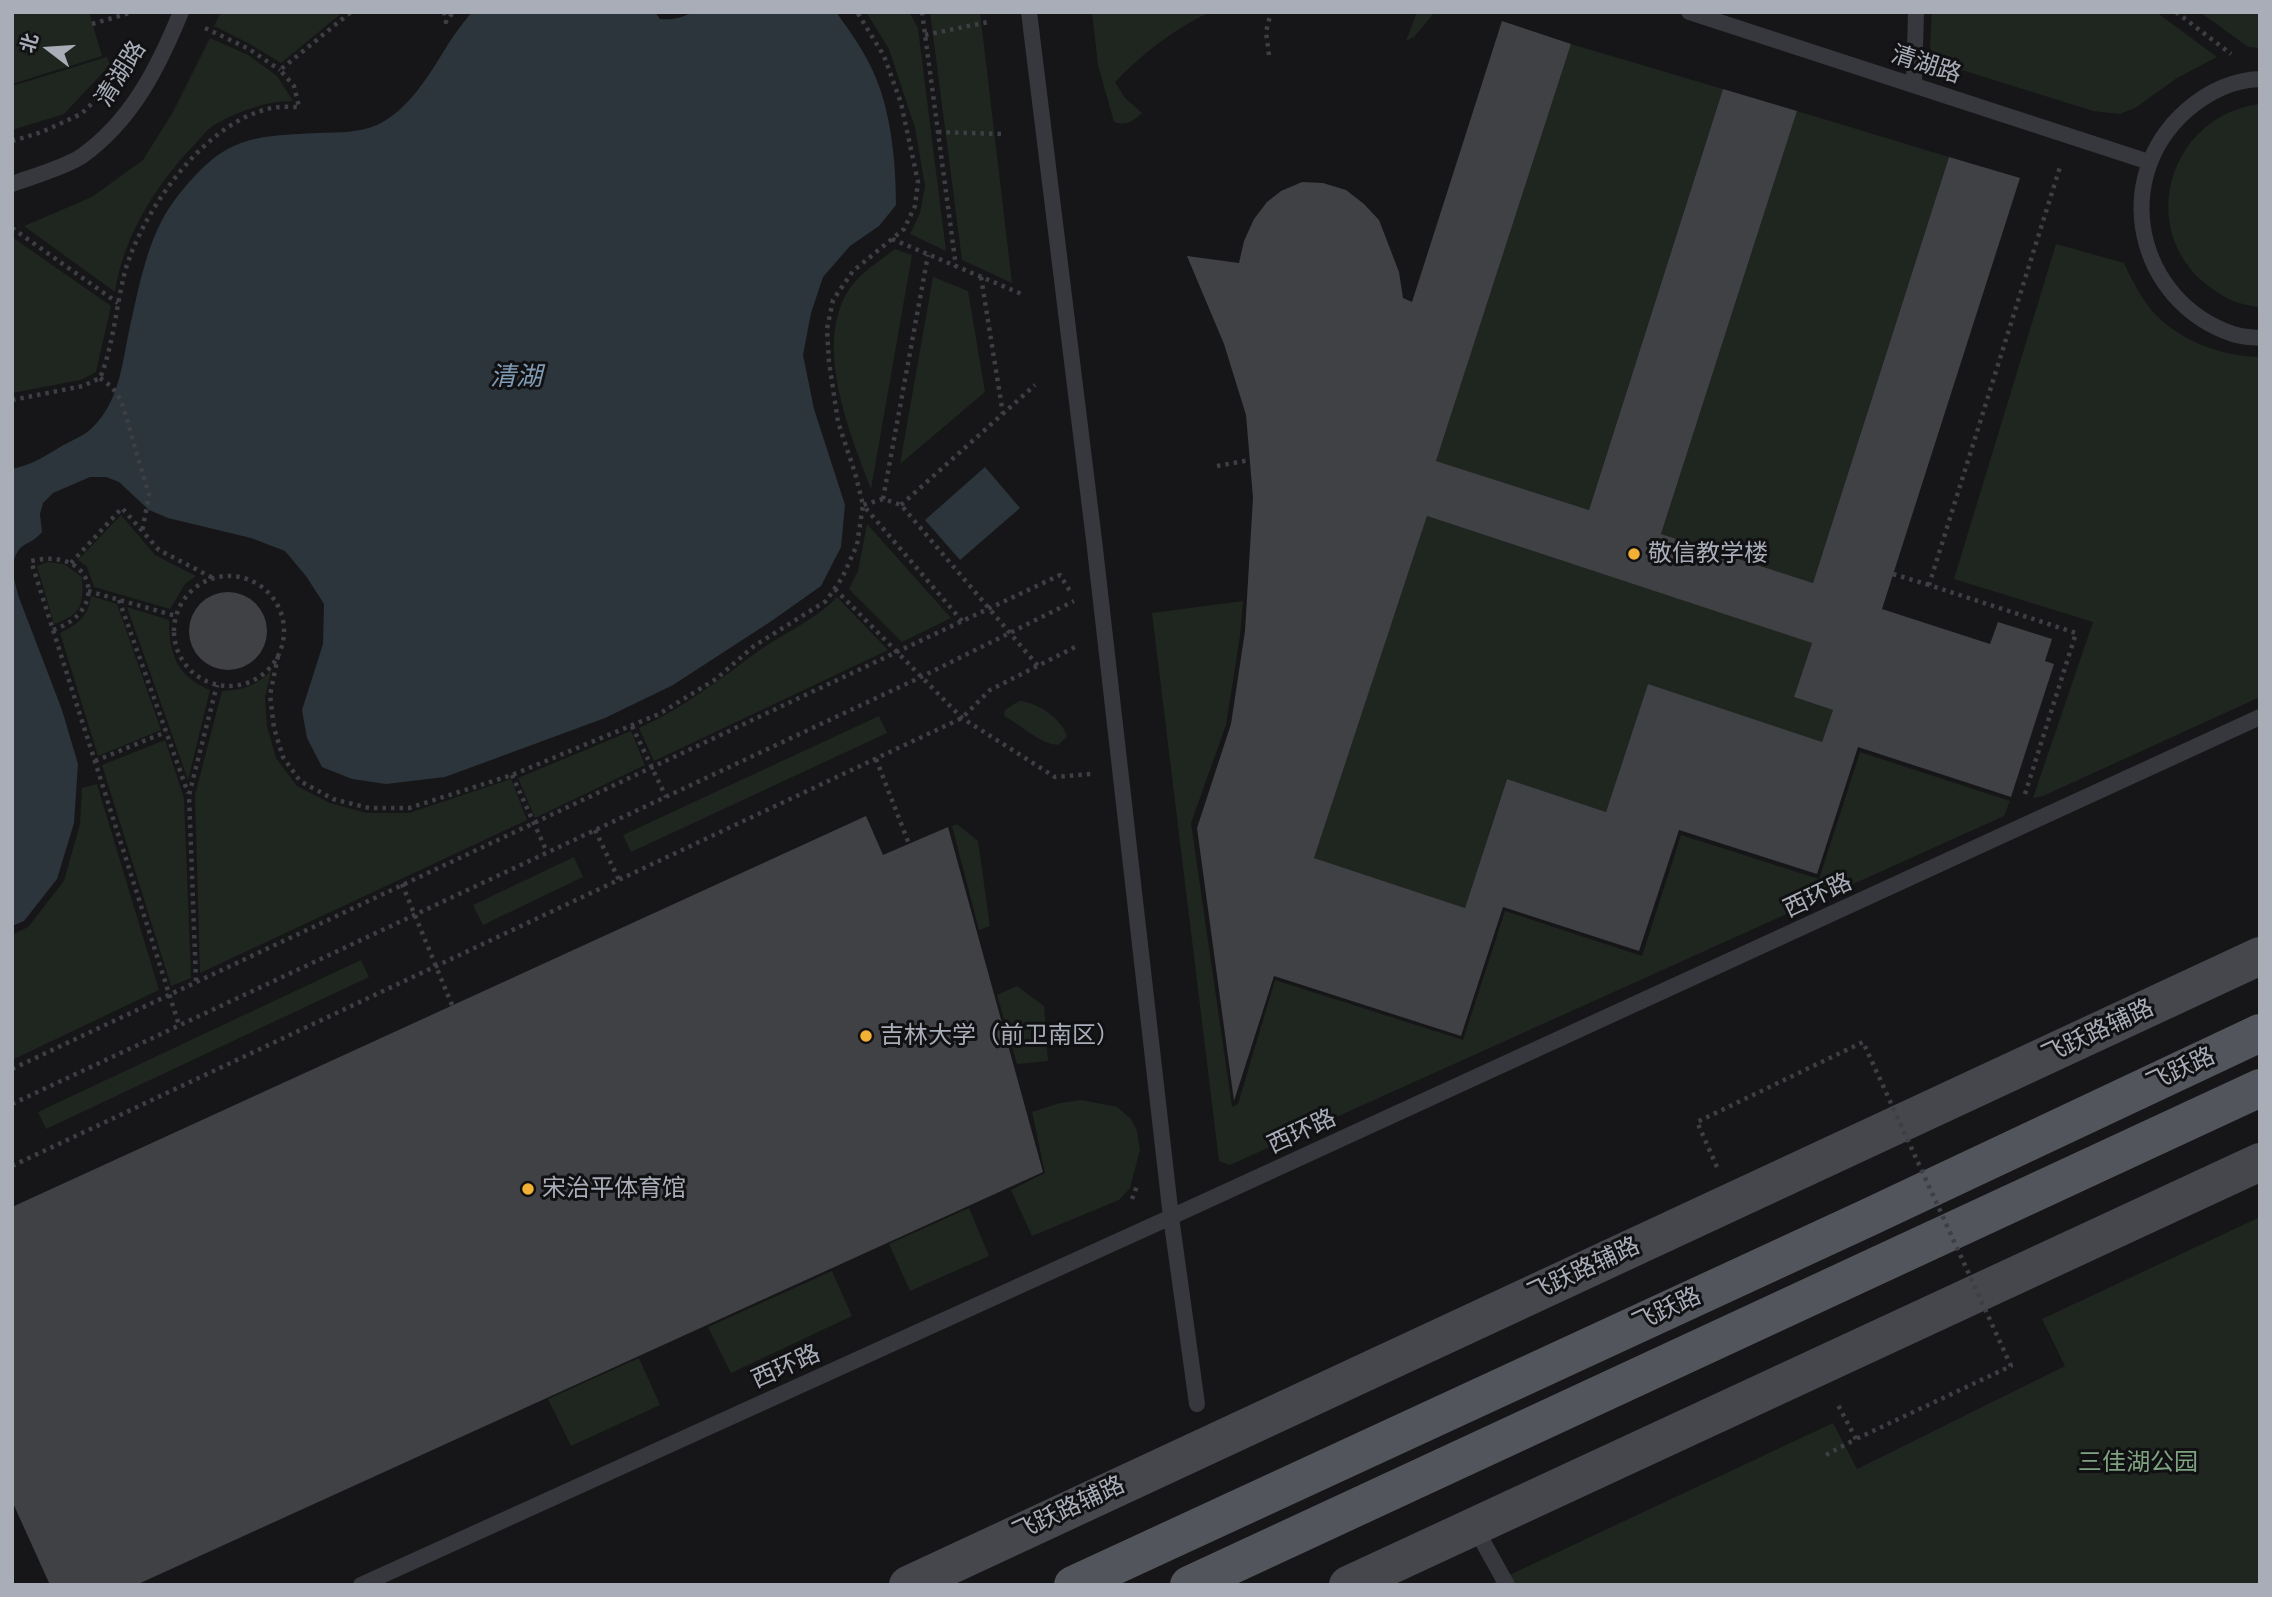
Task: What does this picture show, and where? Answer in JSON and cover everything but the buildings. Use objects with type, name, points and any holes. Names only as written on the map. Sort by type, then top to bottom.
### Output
[{"type":"main road","name":"飞跃路","points":[[1073,1585],[2260,1033]]},
{"type":"main road","name":"飞跃路","points":[[1189,1585],[2260,1088]]},
{"type":"street","name":"飞跃路辅路","points":[[908,1585],[2260,956]]},
{"type":"street","points":[[1348,1585],[2260,1162]]},
{"type":"lane","name":"清湖路","points":[[12,184],[80,157],[123,120],[150,77],[181,12]]},
{"type":"lane","points":[[1029,12],[1094,540],[1171,1217],[1197,1404]]},
{"type":"lane","name":"清湖路","points":[[1689,12],[2149,162]]},
{"type":"lane","points":[[1913,84],[1916,12]]},
{"type":"lane","points":[[2253,79],[2204,95],[2171,124],[2149,162],[2140,205],[2146,248],[2165,286],[2196,316],[2235,335],[2260,338]]},
{"type":"lane","name":"西环路","points":[[361,1585],[2260,717]]},
{"type":"lane","points":[[1474,1526],[1507,1585]]},
{"type":"path","points":[[92,24],[133,12]]},
{"type":"path","points":[[280,70],[351,12]]},
{"type":"path","points":[[444,12],[446,22],[453,12]]},
{"type":"path","points":[[278,656],[268,670],[253,681],[235,686],[217,685],[200,678],[186,667],[177,651],[173,634],[176,615],[184,599],[197,586],[213,578],[231,576],[249,580],[264,589],[276,603],[283,620],[283,638],[270,695],[274,728],[283,757],[300,781],[333,799],[369,808],[409,808],[512,775],[659,714],[716,679],[754,646],[825,601],[842,578],[857,545],[863,505],[838,422],[829,362],[827,330],[833,300],[853,271],[904,229],[915,206],[918,182],[901,103],[884,56],[857,12]]},
{"type":"path","points":[[916,12],[924,24]]},
{"type":"path","points":[[922,12],[956,267]]},
{"type":"path","points":[[1269,55],[1266,32],[1271,12]]},
{"type":"path","points":[[2176,12],[2229,51],[2253,79]]},
{"type":"path","points":[[925,35],[988,22]]},
{"type":"path","points":[[12,400],[83,386],[100,378],[127,267],[147,218],[178,176],[210,140],[240,121],[273,108],[299,107],[294,86],[280,70],[249,48],[205,28]]},
{"type":"path","points":[[12,141],[42,132],[81,114],[100,96]]},
{"type":"path","points":[[938,132],[1002,134]]},
{"type":"path","points":[[1929,585],[2060,167]]},
{"type":"path","points":[[12,228],[118,303]]},
{"type":"path","points":[[892,239],[1024,295]]},
{"type":"path","points":[[883,499],[928,255]]},
{"type":"path","points":[[981,277],[1003,414]]},
{"type":"path","points":[[100,378],[112,387],[121,400],[149,495],[142,533]]},
{"type":"path","points":[[901,505],[1035,385]]},
{"type":"path","points":[[1217,466],[1250,460]]},
{"type":"path","points":[[863,505],[883,499],[901,505],[1038,666]]},
{"type":"path","points":[[863,505],[962,621]]},
{"type":"path","points":[[71,563],[122,509],[159,550],[213,578]]},
{"type":"path","points":[[53,630],[66,626],[77,618],[85,606],[88,591],[85,576],[77,566],[47,557],[31,561],[53,630],[95,761],[179,1025]]},
{"type":"path","points":[[1893,574],[2076,633],[2012,832]]},
{"type":"path","points":[[12,1069],[1060,575],[1076,600],[1077,611]]},
{"type":"path","points":[[835,589],[962,718],[1055,777],[1096,773]]},
{"type":"path","points":[[88,591],[176,615]]},
{"type":"path","points":[[119,600],[189,794]]},
{"type":"path","points":[[12,1104],[921,677],[1076,600]]},
{"type":"path","points":[[12,1166],[962,718],[990,690],[1081,644]]},
{"type":"path","points":[[196,981],[189,794],[217,685]]},
{"type":"path","points":[[632,726],[666,797]]},
{"type":"path","points":[[95,761],[166,732]]},
{"type":"path","points":[[876,759],[909,844]]},
{"type":"path","points":[[512,775],[547,852]]},
{"type":"path","points":[[595,830],[619,880]]},
{"type":"path","points":[[402,884],[452,1005]]},
{"type":"path","points":[[1717,1167],[1697,1122],[1863,1042],[2011,1366],[1826,1455]]},
{"type":"path","points":[[1837,1403],[1856,1439]]},
{"type":"green space","points":[[12,12],[89,12],[102,56],[12,84]]},
{"type":"green space","points":[[221,12],[343,12],[281,63],[214,26]]},
{"type":"green space","points":[[866,12],[909,12],[918,28],[946,251],[910,234],[920,213],[925,186],[915,128],[889,49]]},
{"type":"green space","points":[[930,12],[980,12],[1012,283],[962,260]]},
{"type":"green space","points":[[1092,12],[1210,12],[1160,43],[1115,82],[1125,98],[1142,113],[1123,123],[1114,122],[1098,65]]},
{"type":"green space","points":[[1417,12],[1435,12],[1414,37],[1406,41]]},
{"type":"green space","points":[[1932,12],[2156,12],[2217,57],[2177,78],[2135,108],[2120,114],[2093,111],[1946,65],[1932,57]]},
{"type":"green space","points":[[2200,12],[2260,12],[2260,48],[2248,47]]},
{"type":"green space","points":[[210,38],[248,55],[277,76],[293,101],[243,111],[216,124],[204,134],[166,178],[143,214],[125,252],[115,292],[24,226],[92,197],[143,160],[173,112]]},
{"type":"green space","points":[[1571,44],[1723,89],[1589,510],[1436,461]]},
{"type":"green space","points":[[107,57],[110,65],[64,114],[12,130],[12,86]]},
{"type":"green space","points":[[2260,104],[2260,307],[2238,303],[2219,293],[2207,285],[2185,261],[2172,234],[2168,206],[2173,177],[2185,151],[2204,129],[2229,113]]},
{"type":"green space","points":[[1797,111],[1949,157],[1813,583],[1661,534]]},
{"type":"green space","points":[[12,237],[111,306],[96,372],[80,380],[12,393]]},
{"type":"green space","points":[[2056,244],[2124,263],[2139,293],[2152,311],[2178,333],[2226,353],[2260,357],[2260,697],[2043,796],[2033,798],[2093,622],[1954,579]]},
{"type":"green space","points":[[895,249],[912,255],[871,489],[838,389],[834,335],[839,310],[854,282]]},
{"type":"green space","points":[[933,277],[968,291],[985,392],[900,464]]},
{"type":"green space","points":[[121,515],[155,555],[196,576],[185,584],[170,609],[94,587],[87,567],[78,560]]},
{"type":"green space","points":[[1427,516],[1812,643],[1794,697],[1833,710],[1822,742],[1648,684],[1606,812],[1507,779],[1465,908],[1314,858]]},
{"type":"green space","points":[[867,524],[951,618],[902,642],[849,589],[858,571]]},
{"type":"green space","points":[[48,562],[64,564],[82,577],[79,607],[76,612],[54,624],[37,566]]},
{"type":"green space","points":[[91,596],[117,604],[161,730],[98,756],[60,633],[81,619]]},
{"type":"green space","points":[[837,597],[888,650],[654,761],[639,728],[700,693],[757,652],[819,613]]},
{"type":"green space","points":[[1243,601],[1226,725],[1191,823],[1232,1107],[1238,1104],[1275,980],[1463,1040],[1505,911],[1642,956],[1681,835],[1819,879],[1860,752],[2010,801],[2004,816],[1230,1165],[1219,1161],[1152,613]]},
{"type":"green space","points":[[127,607],[169,620],[171,643],[177,662],[189,678],[210,690],[188,780]]},
{"type":"green space","points":[[271,671],[265,698],[267,726],[276,758],[297,786],[330,803],[367,813],[409,813],[511,779],[527,820],[200,973],[195,795],[222,691],[249,686]]},
{"type":"green space","points":[[1019,701],[1034,705],[1055,718],[1067,737],[1058,745],[1051,744],[1004,716],[1005,710]]},
{"type":"green space","points":[[879,716],[887,733],[631,852],[623,835]]},
{"type":"green space","points":[[631,731],[645,765],[535,818],[518,778]]},
{"type":"green space","points":[[165,740],[184,798],[191,978],[171,986],[102,765]]},
{"type":"green space","points":[[97,784],[159,990],[12,1060],[12,935],[28,927],[64,881],[80,824],[82,788]]},
{"type":"green space","points":[[957,824],[978,841],[990,926],[979,930],[952,826]]},
{"type":"green space","points":[[574,857],[583,877],[483,925],[473,905]]},
{"type":"green space","points":[[361,960],[369,977],[46,1129],[38,1112]]},
{"type":"green space","points":[[1017,986],[1044,1006],[1048,1061],[1017,1064],[997,995]]},
{"type":"green space","points":[[1082,1100],[1117,1107],[1131,1119],[1137,1131],[1140,1150],[1130,1188],[1119,1200],[1032,1236],[1011,1190],[1045,1173],[1032,1112],[1060,1103]]},
{"type":"green space","points":[[969,1208],[989,1256],[910,1291],[889,1244]]},
{"type":"green space","name":"三佳湖公园","points":[[2260,1217],[2260,1585],[1488,1585],[1833,1423],[1857,1469],[2065,1366],[2042,1319]]},
{"type":"green space","points":[[832,1271],[852,1316],[731,1373],[708,1327]]},
{"type":"green space","points":[[639,1358],[660,1405],[571,1446],[548,1399]]},
{"type":"water","name":"清湖","points":[[472,12],[655,12],[660,19],[665,19],[693,12],[836,12],[867,60],[883,99],[893,153],[896,205],[879,226],[850,246],[823,277],[811,313],[803,355],[814,409],[845,505],[841,547],[821,586],[673,685],[605,718],[445,777],[386,784],[352,779],[322,767],[307,738],[302,710],[323,644],[324,604],[285,551],[251,538],[168,518],[149,510],[119,482],[106,477],[90,477],[53,493],[43,503],[40,514],[42,532],[20,548],[12,568],[12,469],[37,460],[85,434],[101,418],[118,382],[141,280],[157,230],[174,201],[206,165],[221,153],[253,139],[356,131],[377,125],[399,110],[417,91]]},
{"type":"water","points":[[985,467],[1020,508],[960,560],[925,520]]},
{"type":"water","points":[[12,570],[18,595],[62,710],[78,764],[74,823],[57,879],[24,921],[12,926]]},
{"type":"place","name":"敬信教学楼","points":[[1634,554]]},
{"type":"place","name":"吉林大学（前卫南区）","points":[[866,1036]]},
{"type":"place","name":"宋治平体育馆","points":[[528,1189]]}]
